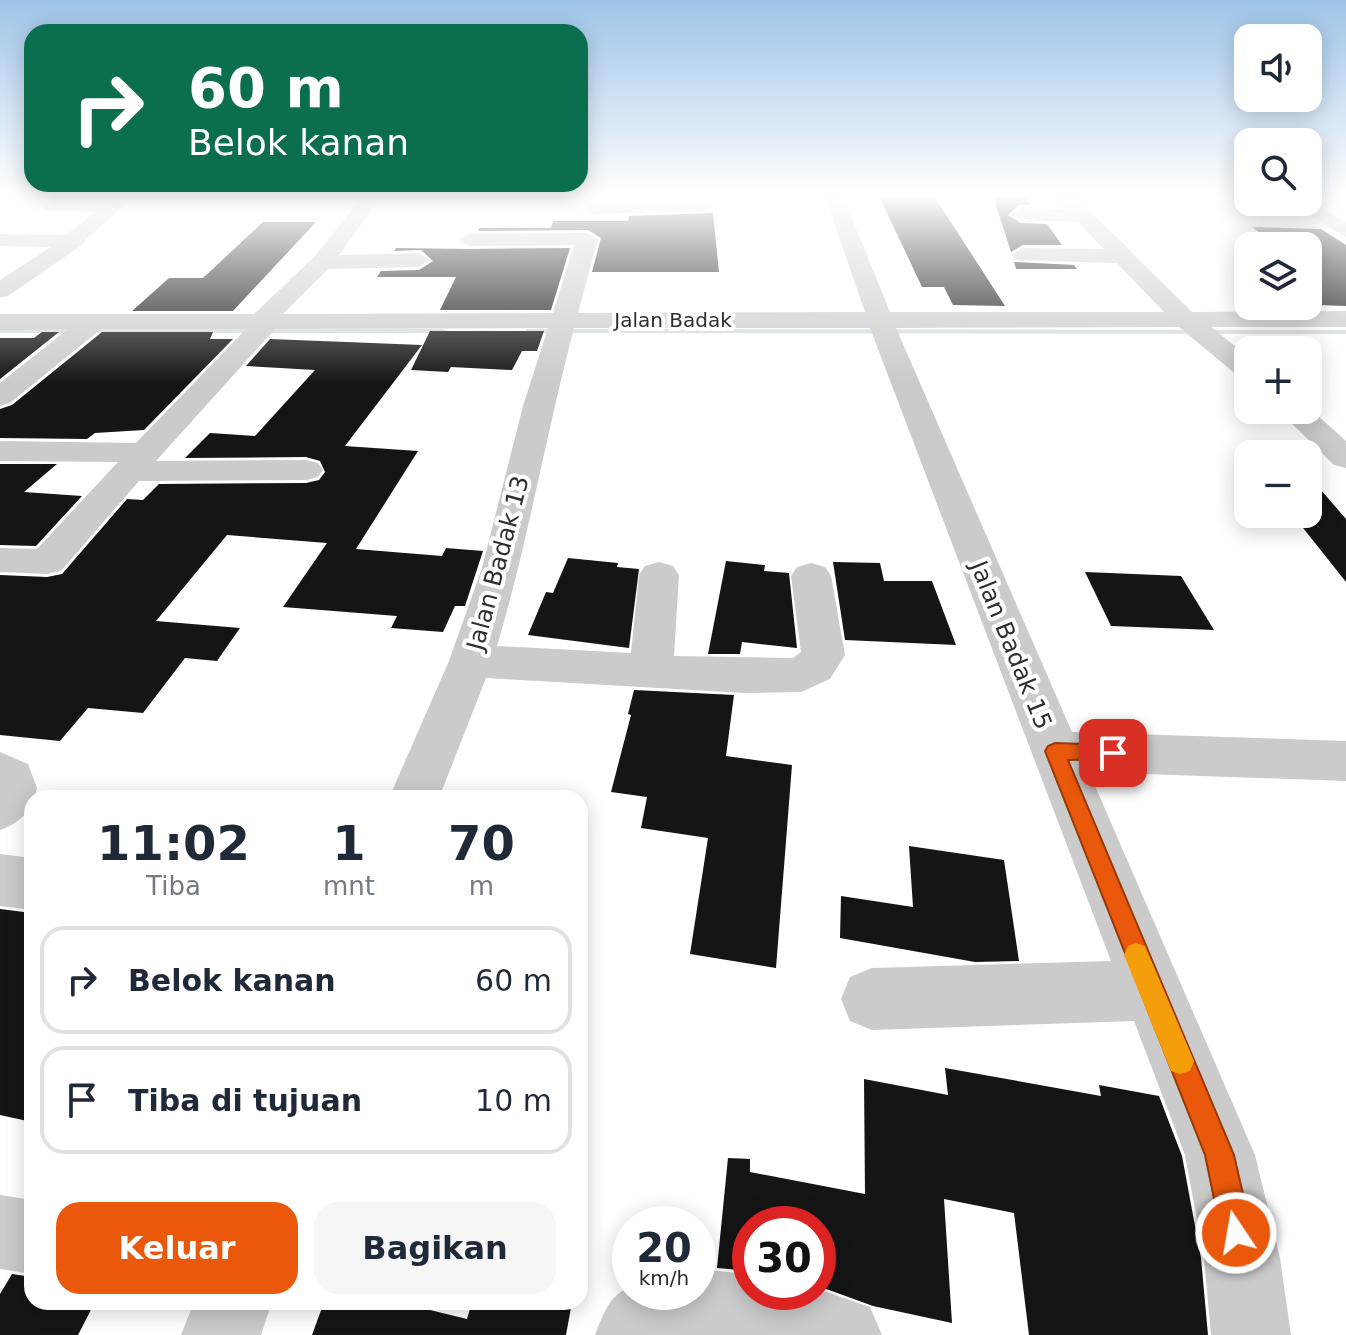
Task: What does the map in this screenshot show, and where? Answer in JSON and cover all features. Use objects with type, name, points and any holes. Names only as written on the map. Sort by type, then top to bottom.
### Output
[{"type":"street","points":[[0,291],[49,258]]},
{"type":"street","points":[[0,560],[47,562],[325,258]]},
{"type":"street","name":"Jalan Badak 13","points":[[417,790],[471,661],[501,568],[561,321],[581,258]]},
{"type":"street","name":"Jalan Badak 15","points":[[857,258],[1220,1155],[1242,1258],[1251,1335]]},
{"type":"street","points":[[1126,258],[1185,319],[1234,359]]},
{"type":"street","points":[[322,262],[419,260]]},
{"type":"street","name":"Jalan Badak","points":[[0,322],[1346,319]]},
{"type":"street","points":[[0,397],[94,322]]},
{"type":"street","points":[[1308,424],[1346,458]]},
{"type":"street","points":[[0,451],[137,462],[306,470]]},
{"type":"street","points":[[651,671],[659,575]]},
{"type":"street","points":[[471,661],[801,675],[814,667],[823,655],[811,576]]},
{"type":"street","points":[[1055,751],[1346,761]]},
{"type":"street","points":[[0,773],[10,779],[12,787],[11,796],[0,808]]},
{"type":"street","points":[[0,880],[24,883]]},
{"type":"street","points":[[872,999],[1151,990]]},
{"type":"street","points":[[0,1232],[24,1236]]},
{"type":"street","points":[[635,1335],[643,1321],[670,1309],[744,1311],[842,1335]]},
{"type":"street","points":[[221,1335],[230,1310]]},
{"type":"building","points":[[224,258],[282,258],[233,311],[132,311],[169,278],[203,278]]},
{"type":"building","points":[[430,258],[567,258],[551,310],[440,310],[456,277],[377,277],[381,271],[419,270],[433,261]]},
{"type":"building","points":[[596,258],[718,258],[719,272],[592,272]]},
{"type":"building","points":[[908,258],[974,258],[1005,306],[953,305],[944,287],[922,287]]},
{"type":"building","points":[[1322,258],[1346,258],[1346,306],[1322,305]]},
{"type":"building","points":[[1014,262],[1074,265],[1077,269],[1016,269]]},
{"type":"building","points":[[430,331],[544,331],[537,351],[522,351],[512,370],[451,367],[448,372],[411,370]]},
{"type":"building","points":[[42,332],[59,332],[0,379],[0,338],[34,338]]},
{"type":"building","points":[[102,332],[213,332],[210,339],[233,339],[144,430],[95,433],[87,439],[0,438],[0,409],[12,405]]},
{"type":"building","points":[[270,339],[422,345],[345,446],[418,451],[356,549],[442,556],[446,548],[483,551],[465,606],[455,606],[443,632],[391,628],[397,616],[283,607],[327,543],[227,535],[156,621],[240,628],[217,661],[185,658],[143,713],[88,708],[60,741],[0,735],[0,575],[47,577],[62,574],[127,499],[143,500],[159,484],[306,483],[319,480],[325,472],[320,461],[306,457],[185,458],[210,433],[255,436],[315,370],[246,366]]},
{"type":"building","points":[[0,464],[57,464],[24,492],[82,496],[36,546],[0,545]]},
{"type":"building","points":[[1322,491],[1346,519],[1346,582],[1303,528],[1322,528]]},
{"type":"building","points":[[568,558],[618,563],[617,567],[639,569],[629,648],[528,635],[546,592],[553,593]]},
{"type":"building","points":[[726,561],[765,565],[764,571],[789,573],[797,648],[742,642],[740,654],[708,654]]},
{"type":"building","points":[[833,562],[880,563],[884,581],[932,581],[956,645],[845,640]]},
{"type":"building","points":[[1085,572],[1181,576],[1214,630],[1111,626]]},
{"type":"building","points":[[634,690],[734,695],[726,756],[792,765],[776,968],[690,954],[708,838],[641,828],[647,797],[611,792],[631,715],[628,714]]},
{"type":"building","points":[[909,846],[1004,860],[1019,961],[975,962],[840,938],[841,896],[913,907]]},
{"type":"building","points":[[0,909],[24,912],[24,1120],[0,1115]]},
{"type":"building","points":[[945,1068],[1101,1096],[1099,1085],[1159,1096],[1182,1156],[1201,1258],[1208,1335],[1029,1335],[1014,1213],[944,1199],[952,1323],[873,1306],[836,1293],[836,1206],[732,1206],[732,1269],[717,1268],[728,1158],[750,1159],[750,1172],[865,1194],[864,1079],[948,1095]]},
{"type":"building","points":[[12,1274],[24,1276],[24,1310],[91,1310],[78,1335],[0,1335],[0,1294]]},
{"type":"building","points":[[321,1310],[430,1310],[467,1319],[470,1310],[571,1310],[566,1335],[312,1335]]},
{"type":"waterway","points":[[0,331],[443,331]]},
{"type":"waterway","points":[[529,331],[1346,332]]},
{"type":"slow traffic","points":[[1136,955],[1180,1061]]},
{"type":"route","points":[[1113,753],[1055,751],[1220,1155],[1236,1233]]}]
